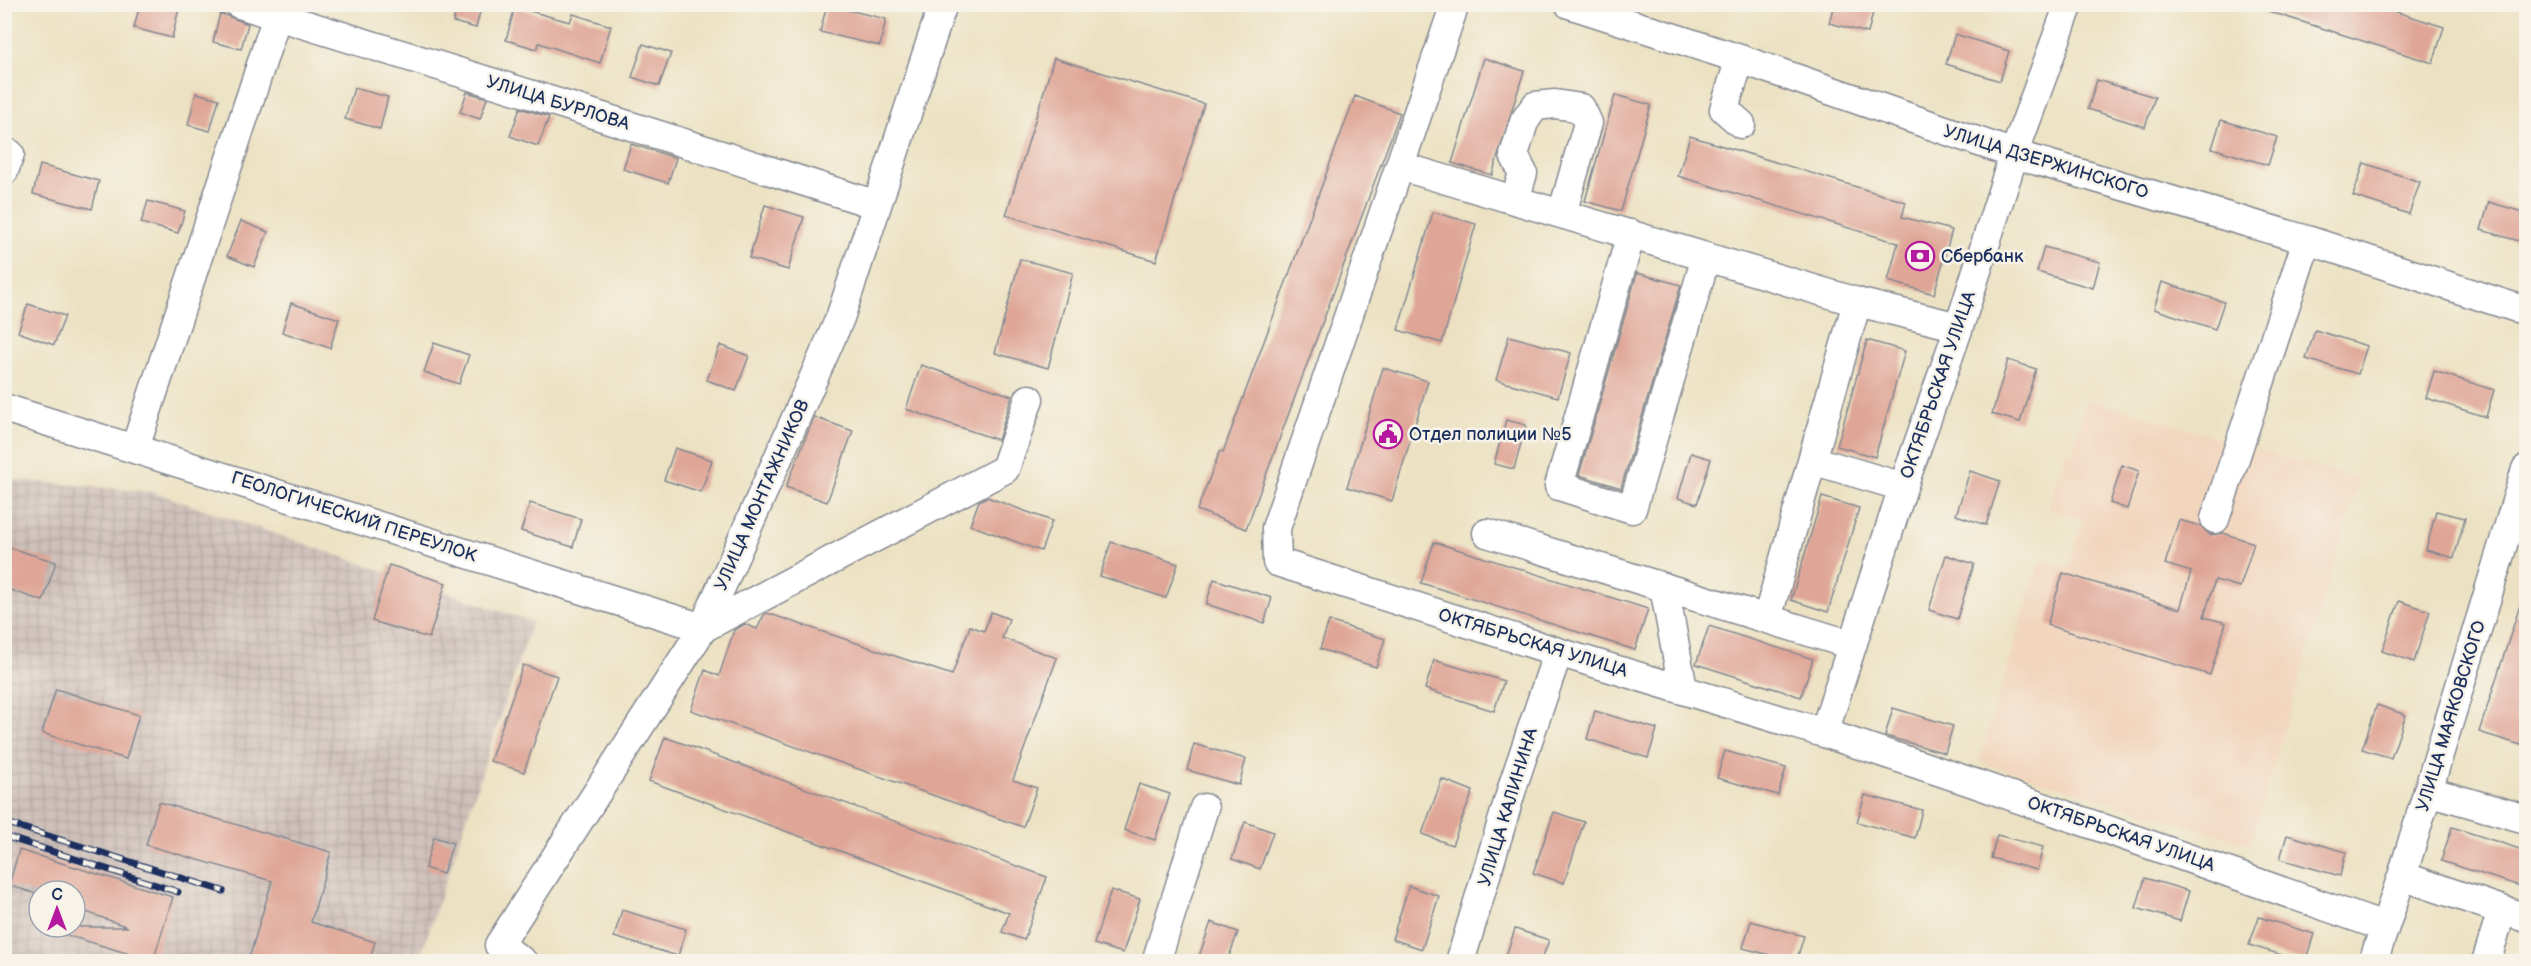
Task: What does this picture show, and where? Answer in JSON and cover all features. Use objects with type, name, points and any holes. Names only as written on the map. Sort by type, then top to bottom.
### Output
[{"type":"street","name":"УЛИЦА БУРЛОВА","points":[[239,4],[279,10],[877,205]]},
{"type":"street","name":"УЛИЦА МОНТАЖНИКОВ","points":[[523,962],[499,945],[703,628],[840,318],[943,4]]},
{"type":"street","points":[[1455,4],[1400,166],[1857,302],[1959,327]]},
{"type":"street","name":"УЛИЦА ДЗЕРЖИНСКОГО","points":[[1569,4],[1740,59],[2014,154],[2307,240],[2526,311]]},
{"type":"street","name":"ОКТЯБРЬСКАЯ УЛИЦА","points":[[1824,733],[2014,154],[2069,4]]},
{"type":"street","points":[[135,448],[279,10]]},
{"type":"street","points":[[1740,59],[1724,109],[1741,124]]},
{"type":"street","points":[[1515,200],[1523,173],[1514,155],[1524,122],[1535,106],[1555,104],[1581,108],[1588,123],[1562,214]]},
{"type":"street","name":"ОКТЯБРЬСКАЯ УЛИЦА","points":[[1400,166],[1276,528],[1277,562],[1558,652],[1824,733],[1971,782],[2384,927]]},
{"type":"street","points":[[1630,234],[1559,486],[1632,508],[1706,257]]},
{"type":"street","points":[[2215,519],[2307,240]]},
{"type":"street","points":[[1767,619],[1857,302]]},
{"type":"street","points":[[703,628],[1005,469],[1029,399]]},
{"type":"street","name":"ГЕОЛОГИЧЕСКИЙ ПЕРЕУЛОК","points":[[4,408],[703,628]]},
{"type":"street","points":[[1812,460],[1903,487]]},
{"type":"street","name":"УЛИЦА МАЯКОВСКОГО","points":[[2373,962],[2521,509],[2526,469]]},
{"type":"street","points":[[1487,533],[1852,645]]},
{"type":"street","points":[[1664,587],[1683,689]]},
{"type":"street","name":"УЛИЦА КАЛИНИНА","points":[[1460,962],[1514,782],[1558,652]]},
{"type":"street","points":[[2428,790],[2526,819]]},
{"type":"street","points":[[1156,962],[1204,808]]},
{"type":"street","points":[[2402,876],[2514,914],[2486,962]]},
{"type":"shaded area","points":[[2088,399],[2359,480],[2250,844],[1979,762],[2040,560],[2068,569],[2083,520],[2048,509],[2066,450],[2072,452]]},
{"type":"shaded area","points":[[4,479],[153,492],[532,622],[419,961],[5,961]]},
{"type":"building","points":[[140,4],[180,4],[172,38],[134,28]]},
{"type":"building","points":[[458,4],[482,4],[476,28],[453,22]]},
{"type":"building","points":[[1834,4],[1875,4],[1868,33],[1829,23]]},
{"type":"building","points":[[2258,4],[2372,4],[2444,27],[2433,63],[2258,8]]},
{"type":"building","points":[[827,5],[886,19],[880,46],[820,32]]},
{"type":"building","points":[[515,7],[570,22],[573,14],[611,26],[600,63],[539,43],[537,49],[506,40]]},
{"type":"building","points":[[220,13],[248,24],[241,49],[213,42]]},
{"type":"building","points":[[1955,34],[2009,51],[2000,81],[1946,64]]},
{"type":"building","points":[[643,44],[671,53],[659,86],[632,77]]},
{"type":"building","points":[[1054,58],[1204,104],[1156,261],[1006,215]]},
{"type":"building","points":[[1484,58],[1524,71],[1492,175],[1452,163]]},
{"type":"building","points":[[2097,80],[2155,97],[2145,127],[2088,109]]},
{"type":"building","points":[[354,88],[388,97],[380,129],[345,119]]},
{"type":"building","points":[[467,92],[487,98],[480,119],[460,112]]},
{"type":"building","points":[[196,93],[219,99],[210,131],[188,125]]},
{"type":"building","points":[[1615,95],[1651,105],[1621,211],[1585,201]]},
{"type":"building","points":[[1355,96],[1400,113],[1246,529],[1197,510],[1220,451],[1223,452]]},
{"type":"building","points":[[520,108],[549,117],[538,146],[510,136]]},
{"type":"building","points":[[2221,120],[2277,137],[2268,165],[2212,148]]},
{"type":"building","points":[[1690,136],[1906,202],[1902,217],[1952,230],[1934,294],[1888,281],[1898,243],[1678,176]]},
{"type":"building","points":[[631,144],[676,158],[668,183],[623,169]]},
{"type":"building","points":[[2364,163],[2420,182],[2409,214],[2353,196]]},
{"type":"building","points":[[40,165],[99,181],[92,209],[33,194]]},
{"type":"building","points":[[148,201],[185,211],[178,233],[141,223]]},
{"type":"building","points":[[2489,202],[2526,213],[2526,243],[2481,230]]},
{"type":"building","points":[[765,205],[804,217],[788,270],[749,258]]},
{"type":"building","points":[[1433,212],[1476,224],[1442,343],[1398,330]]},
{"type":"building","points":[[241,221],[268,232],[254,267],[227,256]]},
{"type":"building","points":[[2044,247],[2100,262],[2093,288],[2037,272]]},
{"type":"building","points":[[1020,259],[1073,273],[1048,368],[995,353]]},
{"type":"building","points":[[1637,273],[1681,285],[1621,488],[1579,475]]},
{"type":"building","points":[[2162,282],[2224,302],[2215,329],[2154,309]]},
{"type":"building","points":[[291,303],[339,319],[330,348],[282,332]]},
{"type":"building","points":[[28,304],[65,316],[54,345],[18,332]]},
{"type":"building","points":[[2315,330],[2367,346],[2358,374],[2306,359]]},
{"type":"building","points":[[1509,336],[1571,353],[1558,397],[1496,380]]},
{"type":"building","points":[[1867,340],[1905,351],[1875,457],[1837,446]]},
{"type":"building","points":[[434,343],[469,355],[459,384],[424,372]]},
{"type":"building","points":[[720,345],[749,356],[736,391],[707,380]]},
{"type":"building","points":[[2008,360],[2036,369],[2020,422],[1992,414]]},
{"type":"building","points":[[921,365],[1012,396],[998,440],[906,409]]},
{"type":"building","name":"Отдел полиции №5","points":[[1383,368],[1428,381],[1392,501],[1347,487]]},
{"type":"building","points":[[2434,371],[2494,390],[2486,417],[2426,398]]},
{"type":"building","points":[[814,417],[853,431],[827,502],[786,487]]},
{"type":"building","points":[[1506,420],[1526,425],[1514,469],[1494,464]]},
{"type":"building","points":[[675,448],[712,460],[701,492],[664,480]]},
{"type":"building","points":[[1691,453],[1711,459],[1697,504],[1678,498]]},
{"type":"building","points":[[2122,465],[2139,471],[2127,509],[2110,503]]},
{"type":"building","points":[[1970,471],[2000,481],[1986,525],[1956,515]]},
{"type":"building","points":[[987,497],[1052,521],[1041,551],[970,525],[979,501]]},
{"type":"building","points":[[1822,497],[1859,508],[1828,612],[1791,600]]},
{"type":"building","points":[[530,503],[581,519],[573,547],[521,531]]},
{"type":"building","points":[[2436,511],[2465,518],[2454,558],[2426,550]]},
{"type":"building","points":[[2179,520],[2201,526],[2210,535],[2223,533],[2254,543],[2240,587],[2215,580],[2204,617],[2226,623],[2210,675],[2047,625],[2063,573],[2180,609],[2191,572],[2165,564]]},
{"type":"building","points":[[1111,542],[1178,564],[1166,598],[1100,576]]},
{"type":"building","points":[[1434,542],[1648,609],[1635,650],[1421,583]]},
{"type":"building","points":[[4,546],[56,562],[43,601],[4,588]]},
{"type":"building","points":[[1946,555],[1974,564],[1957,619],[1929,610]]},
{"type":"building","points":[[389,565],[446,583],[429,638],[372,621]]},
{"type":"building","points":[[1214,579],[1272,598],[1264,623],[1206,604]]},
{"type":"building","points":[[2523,596],[2526,596],[2526,727],[2521,745],[2479,732]]},
{"type":"building","points":[[2399,601],[2430,611],[2414,662],[2382,651]]},
{"type":"building","points":[[991,612],[1009,619],[1002,638],[1057,658],[1013,780],[1037,788],[1023,827],[691,710],[705,670],[719,676],[734,630],[745,624],[757,629],[767,613],[952,675],[970,626],[984,631]]},
{"type":"building","points":[[1329,621],[1385,639],[1376,667],[1320,649]]},
{"type":"building","points":[[1709,626],[1813,659],[1801,697],[1696,664]]},
{"type":"building","points":[[1434,660],[1504,681],[1494,711],[1425,689]]},
{"type":"building","points":[[523,665],[557,676],[524,772],[490,761]]},
{"type":"building","points":[[56,689],[139,715],[126,759],[42,733]]},
{"type":"building","points":[[2377,705],[2406,715],[2391,758],[2362,749]]},
{"type":"building","points":[[1893,708],[1953,726],[1945,753],[1885,736]]},
{"type":"building","points":[[1595,711],[1657,729],[1648,758],[1587,739]]},
{"type":"building","points":[[665,737],[1047,877],[1024,940],[1002,932],[1009,913],[649,781]]},
{"type":"building","points":[[1194,744],[1246,759],[1239,785],[1187,770]]},
{"type":"building","points":[[1725,751],[1786,768],[1778,795],[1717,778]]},
{"type":"building","points":[[1442,779],[1473,791],[1452,845],[1422,834]]},
{"type":"building","points":[[1139,784],[1170,794],[1155,840],[1124,830]]},
{"type":"building","points":[[1865,795],[1922,810],[1915,838],[1857,822]]},
{"type":"building","points":[[159,802],[331,852],[311,922],[375,942],[369,962],[248,962],[272,881],[146,845]]},
{"type":"building","points":[[1554,812],[1584,822],[1564,883],[1533,873]]},
{"type":"building","points":[[1245,822],[1273,832],[1260,869],[1232,859]]},
{"type":"building","points":[[2452,827],[2526,851],[2526,888],[2441,861]]},
{"type":"building","points":[[1997,835],[2043,847],[2037,870],[1991,858]]},
{"type":"building","points":[[2287,835],[2346,852],[2340,876],[2280,859]]},
{"type":"building","points":[[434,837],[453,843],[443,874],[425,868]]},
{"type":"building","points":[[19,850],[173,897],[153,961],[80,939],[87,939],[87,927],[128,927],[87,912],[87,879],[27,879],[27,891],[9,885]]},
{"type":"building","points":[[2145,878],[2189,891],[2180,921],[2136,908]]},
{"type":"building","points":[[1409,886],[1439,896],[1422,949],[1392,939]]},
{"type":"building","points":[[1111,890],[1140,899],[1123,953],[1094,944]]},
{"type":"building","points":[[622,910],[686,929],[678,956],[614,937]]},
{"type":"building","points":[[2259,917],[2314,934],[2305,962],[2249,945]]},
{"type":"building","points":[[1751,921],[1804,936],[1796,962],[1743,948]]},
{"type":"building","points":[[1211,922],[1238,932],[1227,962],[1197,962]]},
{"type":"building","points":[[1515,929],[1549,940],[1541,962],[1504,962]]},
{"type":"railway","points":[[4,822],[223,891]]},
{"type":"railway","points":[[4,836],[178,892]]},
{"type":"place","name":"Сбербанк","points":[[1920,256]]},
{"type":"place","name":"Отдел полиции №5","points":[[1388,434]]}]
